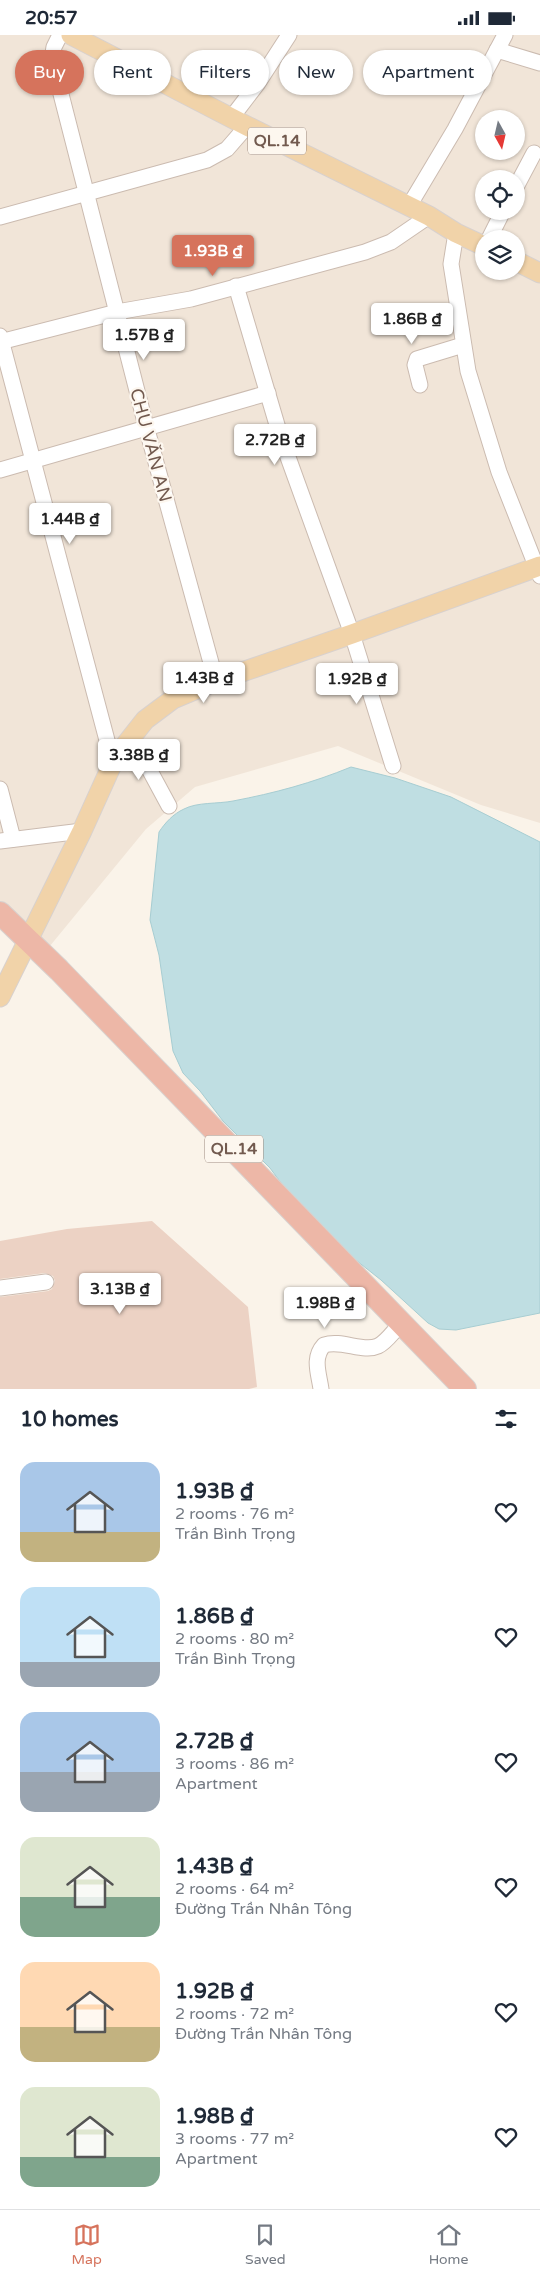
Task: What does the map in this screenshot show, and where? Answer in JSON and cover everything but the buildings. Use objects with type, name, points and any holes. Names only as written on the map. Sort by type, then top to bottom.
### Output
[{"type":"highway","name":"QL.14","points":[[0,913],[29,939],[465,1389]]},
{"type":"main road","name":"QL.14","points":[[71,35],[239,122],[430,216],[456,233],[475,242]]},
{"type":"main road","points":[[525,266],[540,273]]},
{"type":"main road","points":[[0,997],[82,831],[113,763],[123,746],[145,721],[173,699],[216,681],[539,570]]},
{"type":"street","name":"CHU VĂN AN","points":[[54,50],[60,35]]},
{"type":"street","points":[[0,217],[207,160],[227,149],[258,83],[289,35]]},
{"type":"street","points":[[409,206],[455,129],[505,35]]},
{"type":"street","points":[[497,50],[540,63]]},
{"type":"street","name":"CHU VĂN AN","points":[[61,95],[146,427],[216,681]]},
{"type":"street","points":[[525,170],[534,153]]},
{"type":"street","points":[[113,763],[1,340],[116,312],[191,299],[236,286],[294,273],[366,252],[391,242],[430,216]]},
{"type":"street","points":[[456,233],[451,264],[468,371],[493,455],[539,570]]},
{"type":"street","points":[[236,286],[291,465],[352,634],[392,766]]},
{"type":"street","points":[[420,385],[415,365],[417,359],[463,345]]},
{"type":"street","points":[[0,470],[268,393]]},
{"type":"street","points":[[123,746],[149,769],[169,806]]},
{"type":"street","points":[[0,789],[6,840],[82,831]]},
{"type":"street","points":[[0,1288],[46,1282]]},
{"type":"street","points":[[321,1389],[317,1355],[324,1345],[338,1343],[364,1348],[376,1347],[401,1323]]},
{"type":"shaded area","points":[[0,35],[540,35],[540,823],[481,805],[338,746],[195,787],[146,829],[45,952],[0,919]]},
{"type":"water","points":[[351,767],[395,778],[451,797],[540,842],[540,1313],[456,1330],[439,1329],[428,1323],[381,1280],[313,1226],[270,1168],[223,1121],[200,1091],[183,1073],[173,1051],[159,955],[150,920],[159,832],[173,816],[189,807],[233,801],[279,791],[308,783]]}]
